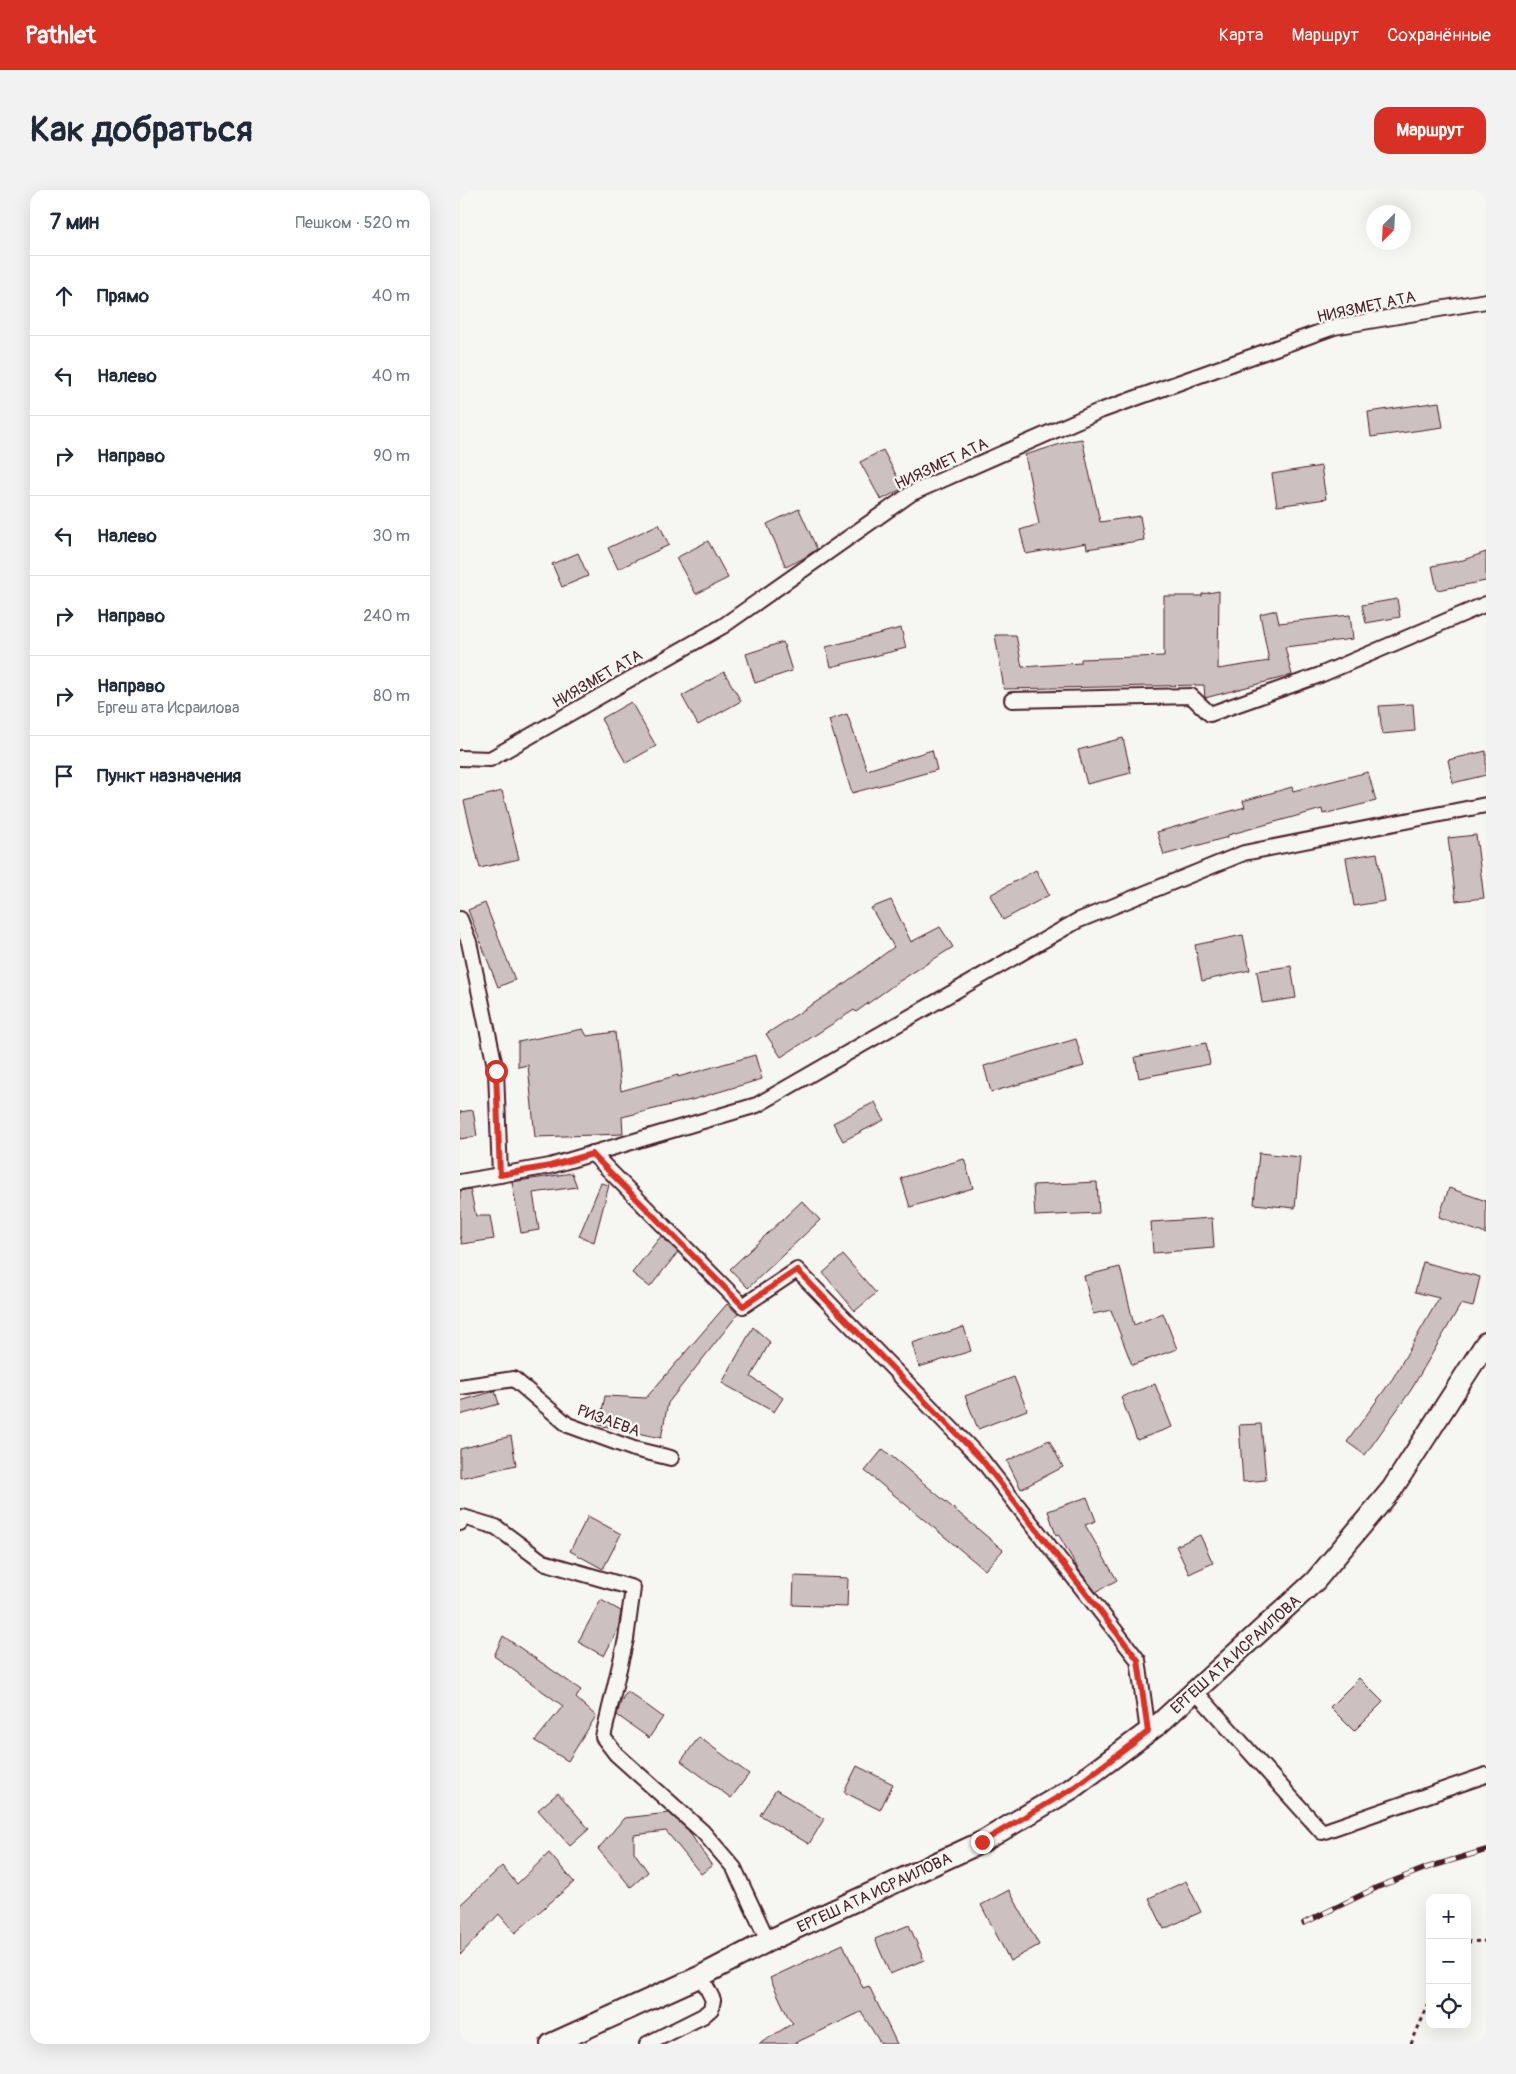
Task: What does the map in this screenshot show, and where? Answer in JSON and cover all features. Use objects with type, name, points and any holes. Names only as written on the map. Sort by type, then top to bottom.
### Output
[{"type":"main road","name":"ЕРГЕШ АТА ИСРАИЛОВА","points":[[551,2044],[701,1976],[768,1941],[982,1842],[1072,1789],[1148,1732],[1315,1581],[1392,1489],[1486,1343]]},
{"type":"street","name":"НИЯЗМЕТ АТА","points":[[460,758],[490,759],[723,626],[912,493],[1097,412],[1334,326],[1486,301]]},
{"type":"street","points":[[1012,700],[1190,696],[1210,714],[1320,675],[1486,604]]},
{"type":"street","points":[[460,1182],[550,1166],[757,1105],[1077,921],[1244,854],[1486,805]]},
{"type":"street","points":[[460,919],[468,942],[496,1071],[500,1175]]},
{"type":"street","points":[[592,1154],[743,1306],[797,1270],[917,1392],[982,1460],[1138,1660],[1148,1732]]},
{"type":"street","name":"РИЗАЕВА","points":[[460,1387],[514,1379],[568,1426],[634,1449],[672,1458]]},
{"type":"street","points":[[460,1522],[462,1517],[496,1527],[543,1562],[633,1588],[626,1639],[603,1737],[616,1754],[703,1832],[734,1868],[768,1941]]},
{"type":"street","points":[[1195,1691],[1322,1832],[1486,1775]]},
{"type":"street","points":[[647,2044],[703,2016],[711,2010],[713,2000],[701,1976]]},
{"type":"path","points":[[1471,1942],[1486,1941]]},
{"type":"path","points":[[1411,2044],[1426,2010]]},
{"type":"building","points":[[1439,402],[1443,427],[1371,437],[1368,412]]},
{"type":"building","points":[[1082,439],[1100,522],[1140,516],[1144,540],[1087,549],[1086,543],[1026,554],[1020,530],[1039,524],[1025,455]]},
{"type":"building","points":[[883,450],[903,488],[881,500],[860,462]]},
{"type":"building","points":[[1321,466],[1326,499],[1277,506],[1272,474]]},
{"type":"building","points":[[799,509],[817,549],[786,567],[767,524]]},
{"type":"building","points":[[659,524],[669,545],[618,569],[608,548]]},
{"type":"building","points":[[708,541],[728,578],[696,594],[676,558]]},
{"type":"building","points":[[1486,552],[1486,581],[1437,590],[1432,566],[1463,560]]},
{"type":"building","points":[[578,553],[588,576],[562,587],[552,564]]},
{"type":"building","points":[[1219,591],[1218,669],[1269,661],[1260,614],[1276,610],[1279,623],[1350,615],[1353,639],[1285,647],[1292,675],[1205,698],[1204,685],[1004,689],[995,635],[1016,635],[1022,667],[1081,663],[1081,659],[1164,656],[1164,596],[1202,596],[1202,594]]},
{"type":"building","points":[[1397,599],[1400,617],[1366,623],[1362,605]]},
{"type":"building","points":[[901,628],[906,648],[831,667],[826,647]]},
{"type":"building","points":[[783,642],[792,671],[755,683],[746,654]]},
{"type":"building","points":[[724,672],[741,701],[698,725],[682,696]]},
{"type":"building","points":[[631,702],[656,746],[626,763],[601,719]]},
{"type":"building","points":[[1413,704],[1415,731],[1382,734],[1379,706]]},
{"type":"building","points":[[847,714],[867,770],[932,750],[937,770],[852,793],[829,720]]},
{"type":"building","points":[[1123,738],[1131,773],[1087,784],[1078,750]]},
{"type":"building","points":[[1486,751],[1486,775],[1453,783],[1448,760]]},
{"type":"building","points":[[1368,772],[1376,801],[1323,814],[1322,809],[1164,855],[1157,832],[1245,807],[1243,801],[1292,787],[1293,791]]},
{"type":"building","points":[[502,791],[519,859],[480,868],[464,801]]},
{"type":"building","points":[[1476,835],[1484,898],[1456,901],[1448,838]]},
{"type":"building","points":[[1377,853],[1385,901],[1354,906],[1346,858]]},
{"type":"building","points":[[1036,870],[1049,895],[1003,920],[990,895]]},
{"type":"building","points":[[891,900],[911,942],[940,927],[953,947],[898,982],[856,1012],[854,1010],[781,1057],[766,1034],[838,988],[894,947],[871,908]]},
{"type":"building","points":[[485,903],[515,980],[498,987],[468,910]]},
{"type":"building","points":[[1243,935],[1250,970],[1202,981],[1195,945]]},
{"type":"building","points":[[1291,966],[1296,998],[1262,1003],[1257,971]]},
{"type":"building","points":[[583,1029],[587,1036],[615,1032],[621,1091],[755,1055],[762,1079],[695,1099],[622,1117],[623,1134],[535,1137],[528,1065],[518,1067],[518,1042]]},
{"type":"building","points":[[1076,1039],[1084,1066],[991,1092],[984,1066]]},
{"type":"building","points":[[1206,1043],[1210,1064],[1139,1078],[1135,1057]]},
{"type":"building","points":[[875,1102],[884,1120],[843,1141],[833,1123]]},
{"type":"building","points":[[473,1110],[477,1136],[460,1139],[460,1112]]},
{"type":"building","points":[[1259,1153],[1300,1157],[1295,1208],[1254,1204]]},
{"type":"building","points":[[964,1159],[973,1188],[910,1207],[901,1178]]},
{"type":"building","points":[[572,1173],[577,1187],[533,1193],[539,1230],[521,1233],[512,1182]]},
{"type":"building","points":[[1097,1182],[1099,1213],[1035,1216],[1033,1185]]},
{"type":"building","points":[[601,1183],[609,1185],[594,1242],[579,1236]]},
{"type":"building","points":[[1449,1188],[1486,1201],[1486,1234],[1439,1217]]},
{"type":"building","points":[[470,1189],[476,1216],[490,1216],[494,1239],[462,1244],[460,1235],[460,1191]]},
{"type":"building","points":[[802,1201],[820,1220],[748,1288],[730,1269]]},
{"type":"building","points":[[1212,1218],[1214,1248],[1153,1253],[1151,1222]]},
{"type":"building","points":[[661,1236],[678,1252],[650,1287],[632,1273]]},
{"type":"building","points":[[843,1255],[876,1293],[855,1311],[823,1273]]},
{"type":"building","points":[[1423,1262],[1480,1277],[1473,1307],[1461,1304],[1411,1390],[1365,1455],[1347,1442],[1393,1378],[1439,1298],[1415,1292]]},
{"type":"building","points":[[1120,1267],[1134,1325],[1163,1313],[1177,1349],[1132,1365],[1111,1310],[1093,1314],[1084,1276]]},
{"type":"building","points":[[727,1304],[738,1314],[668,1403],[661,1438],[599,1425],[605,1396],[646,1398]]},
{"type":"building","points":[[753,1327],[770,1342],[751,1377],[783,1398],[774,1412],[722,1383]]},
{"type":"building","points":[[964,1327],[971,1351],[919,1367],[912,1343]]},
{"type":"building","points":[[1014,1377],[1027,1410],[978,1429],[965,1396]]},
{"type":"building","points":[[1155,1384],[1172,1427],[1137,1440],[1121,1397]]},
{"type":"building","points":[[495,1391],[499,1404],[460,1415],[460,1401]]},
{"type":"building","points":[[1261,1424],[1266,1480],[1243,1482],[1239,1425]]},
{"type":"building","points":[[511,1436],[516,1465],[460,1478],[460,1449]]},
{"type":"building","points":[[1049,1440],[1063,1467],[1021,1489],[1007,1461]]},
{"type":"building","points":[[883,1449],[1003,1550],[985,1570],[865,1471]]},
{"type":"building","points":[[1087,1497],[1096,1521],[1085,1525],[1117,1580],[1096,1592],[1079,1570],[1058,1534],[1056,1535],[1048,1511]]},
{"type":"building","points":[[588,1516],[621,1534],[603,1569],[570,1551]]},
{"type":"building","points":[[1200,1535],[1213,1563],[1189,1574],[1176,1546]]},
{"type":"building","points":[[794,1576],[848,1578],[847,1607],[793,1605]]},
{"type":"building","points":[[601,1600],[621,1611],[618,1629],[604,1656],[578,1642]]},
{"type":"building","points":[[503,1636],[581,1690],[576,1698],[596,1716],[568,1761],[535,1741],[563,1706],[494,1656]]},
{"type":"building","points":[[1359,1678],[1383,1702],[1354,1731],[1330,1707]]},
{"type":"building","points":[[627,1691],[663,1717],[649,1738],[617,1715],[621,1701]]},
{"type":"building","points":[[699,1737],[749,1774],[731,1798],[681,1761]]},
{"type":"building","points":[[857,1766],[893,1784],[880,1810],[844,1792]]},
{"type":"building","points":[[776,1790],[824,1819],[809,1844],[760,1815]]},
{"type":"building","points":[[558,1793],[589,1829],[570,1846],[538,1810]]},
{"type":"building","points":[[669,1813],[688,1830],[712,1866],[701,1874],[666,1831],[634,1835],[634,1852],[648,1872],[631,1887],[598,1849],[624,1818]]},
{"type":"building","points":[[549,1853],[574,1882],[515,1933],[499,1914],[460,1955],[460,1905],[502,1866],[517,1884]]},
{"type":"building","points":[[1186,1881],[1201,1912],[1164,1929],[1149,1898]]},
{"type":"building","points":[[1009,1890],[1039,1945],[1010,1961],[981,1905]]},
{"type":"building","points":[[909,1925],[924,1960],[890,1974],[875,1939]]},
{"type":"building","points":[[843,1944],[863,1988],[869,1986],[897,2044],[881,2044],[861,2012],[793,2044],[759,2044],[793,2023],[789,2019],[770,1978]]},
{"type":"railway","points":[[1304,1923],[1378,1887],[1426,1868],[1486,1850]]},
{"type":"route","points":[[496,1071],[500,1175],[550,1166],[592,1154],[743,1306],[797,1270],[982,1460],[1138,1660],[1148,1732],[1072,1789],[982,1842]]}]
